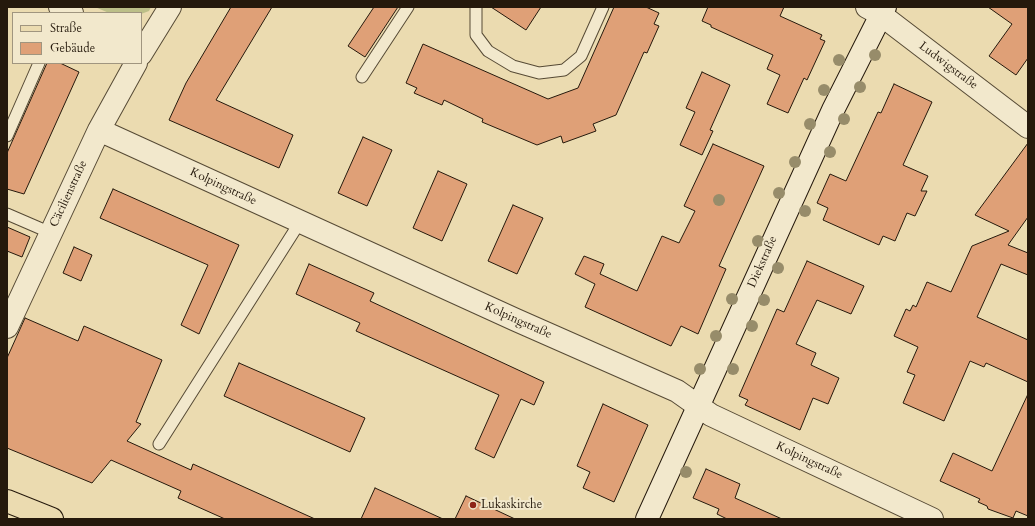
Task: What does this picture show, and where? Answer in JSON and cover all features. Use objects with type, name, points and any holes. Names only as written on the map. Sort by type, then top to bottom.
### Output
[{"type":"main road","points":[[7,501],[52,519]]},
{"type":"street","name":"Cäcilienstraße","points":[[142,51],[170,7]]},
{"type":"street","name":"Ludwigstraße","points":[[877,9],[1028,126]]},
{"type":"street","name":"Diekstraße","points":[[647,519],[833,110],[877,9]]},
{"type":"street","name":"Cäcilienstraße","points":[[7,327],[99,130],[135,64]]},
{"type":"street","name":"Kolpingstraße","points":[[99,130],[677,391],[711,415],[932,519]]},
{"type":"lane","points":[[362,77],[408,7]]},
{"type":"lane","points":[[476,7],[476,35],[488,51],[513,66],[539,73],[564,70],[581,56],[604,7]]},
{"type":"lane","points":[[7,136],[38,64]]},
{"type":"lane","points":[[7,214],[51,233]]},
{"type":"lane","points":[[159,444],[300,222]]},
{"type":"green space","points":[[95,7],[151,7],[149,11],[142,14],[142,12],[107,12]]},
{"type":"building","points":[[231,7],[272,7],[216,100],[293,135],[279,168],[169,120],[186,83]]},
{"type":"building","points":[[374,7],[398,7],[365,57],[348,46]]},
{"type":"building","points":[[491,7],[541,7],[526,30]]},
{"type":"building","points":[[614,7],[646,7],[659,13],[654,24],[659,26],[647,53],[644,52],[616,115],[593,124],[596,131],[563,143],[561,136],[537,145],[482,122],[483,119],[444,100],[442,105],[414,93],[417,88],[406,83],[423,44],[548,99],[578,88]]},
{"type":"building","points":[[708,7],[784,7],[780,16],[822,35],[820,39],[825,41],[807,80],[804,78],[788,113],[767,104],[780,75],[767,69],[773,55],[711,27],[711,25],[702,21]]},
{"type":"building","points":[[988,7],[1028,7],[1028,58],[1016,75],[989,56],[1012,24]]},
{"type":"building","points":[[47,64],[62,64],[79,72],[24,194],[7,189],[7,153]]},
{"type":"building","points":[[702,72],[730,85],[710,130],[713,131],[702,155],[680,145],[695,112],[686,108]]},
{"type":"building","points":[[894,84],[932,102],[903,165],[928,176],[921,191],[927,191],[915,216],[907,213],[895,241],[883,236],[879,245],[823,220],[828,208],[817,203],[830,174],[846,181],[878,112],[881,113]]},
{"type":"building","points":[[363,137],[392,150],[367,206],[338,193]]},
{"type":"building","points":[[1028,143],[1028,217],[1008,245],[1028,253],[1028,275],[1001,264],[977,317],[1028,340],[1028,382],[986,363],[984,367],[970,361],[944,421],[903,403],[915,375],[907,372],[918,347],[894,336],[906,309],[910,311],[913,305],[916,307],[927,282],[951,292],[972,246],[1009,231],[975,215]]},
{"type":"building","points":[[713,144],[764,166],[719,266],[726,269],[698,334],[681,326],[671,346],[585,307],[595,284],[575,274],[584,256],[604,264],[600,274],[637,291],[662,236],[679,243],[695,211],[684,206]]},
{"type":"building","points":[[438,171],[467,184],[442,241],[413,228]]},
{"type":"building","points":[[113,189],[239,245],[199,334],[181,325],[208,265],[100,218]]},
{"type":"building","points":[[513,205],[543,218],[517,274],[488,261]]},
{"type":"building","points":[[7,227],[30,237],[22,257],[7,251]]},
{"type":"building","points":[[74,247],[92,255],[81,281],[63,273]]},
{"type":"building","points":[[807,261],[864,286],[851,314],[817,300],[796,344],[816,353],[811,365],[839,378],[828,404],[813,398],[800,430],[745,405],[748,400],[739,396],[777,309],[784,312]]},
{"type":"building","points":[[309,264],[374,293],[370,301],[544,382],[534,405],[521,399],[494,458],[475,449],[499,395],[356,331],[360,323],[296,294]]},
{"type":"building","points":[[25,318],[78,341],[84,326],[162,360],[136,422],[141,424],[127,441],[191,470],[193,464],[315,519],[225,519],[178,498],[181,491],[111,460],[92,483],[7,448],[7,358]]},
{"type":"building","points":[[239,363],[365,418],[350,452],[224,396]]},
{"type":"building","points":[[1028,394],[1028,516],[1016,511],[1013,518],[988,509],[987,506],[978,502],[980,499],[940,481],[953,453],[992,471]]},
{"type":"building","points":[[603,404],[648,425],[614,502],[583,488],[590,472],[577,466]]},
{"type":"building","points":[[706,469],[740,484],[735,498],[782,519],[727,519],[717,514],[719,509],[693,498]]},
{"type":"building","points":[[375,488],[443,519],[361,519]]},
{"type":"building","name":"Lukaskirche","points":[[466,496],[515,519],[455,519]]},
{"type":"place","name":"Lukaskirche","points":[[473,505]]}]
